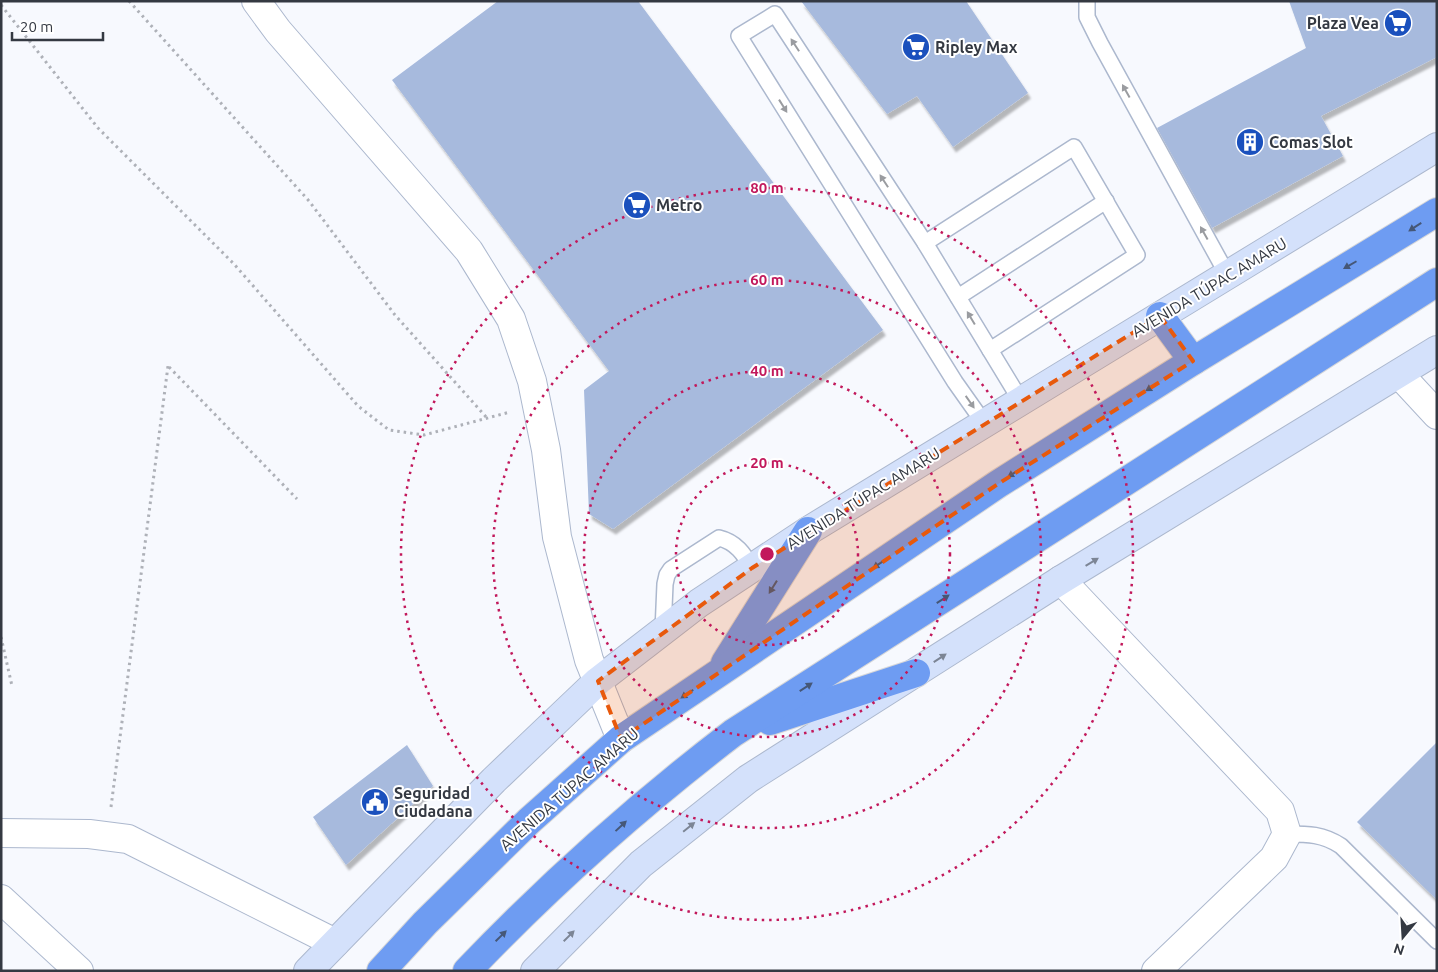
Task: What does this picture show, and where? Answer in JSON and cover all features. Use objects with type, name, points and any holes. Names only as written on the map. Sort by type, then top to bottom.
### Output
[{"type":"highway","name":"AVENIDA TÚPAC AMARU","points":[[381,971],[425,923],[529,821],[621,739],[998,484],[1193,361],[1437,212]]},
{"type":"highway","points":[[467,971],[499,938],[664,786],[733,733],[1437,282]]},
{"type":"highway","points":[[1160,316],[1193,361]]},
{"type":"highway","points":[[719,672],[808,531]]},
{"type":"highway","points":[[733,733],[916,673]]},
{"type":"street","points":[[256,1],[278,31],[469,251],[511,319],[537,404],[546,450],[557,537],[589,660],[621,739]]},
{"type":"street","name":"AVENIDA TÚPAC AMARU","points":[[308,971],[494,780],[598,681],[699,603],[808,531],[1437,147]]},
{"type":"street","points":[[535,971],[641,864],[748,779],[1061,580],[1437,350]]},
{"type":"street","points":[[1399,374],[1437,415]]},
{"type":"street","points":[[1061,580],[1280,811],[1287,834],[1274,858],[1156,971]]},
{"type":"street","points":[[1,833],[107,836],[128,839],[335,943]]},
{"type":"street","points":[[1,899],[79,971]]},
{"type":"lane","points":[[1087,1],[1087,17],[1100,43],[1228,276]]},
{"type":"lane","points":[[984,423],[955,382],[739,36],[775,14],[925,243],[1021,402]]},
{"type":"lane","points":[[925,243],[1074,147],[1137,255],[990,350]]},
{"type":"lane","points":[[958,296],[1106,202]]},
{"type":"lane","points":[[664,631],[665,584],[671,569],[719,538],[732,542],[752,568]]},
{"type":"lane","points":[[1287,834],[1317,835],[1328,838],[1341,846],[1437,942]]},
{"type":"path","points":[[129,1],[309,200],[396,315],[487,418]]},
{"type":"path","points":[[1,4],[98,128],[234,264],[358,406],[389,430],[424,435],[537,404]]},
{"type":"path","points":[[107,836],[168,366],[297,499]]},
{"type":"path","points":[[1,637],[12,686]]},
{"type":"highlighted area","points":[[1160,316],[1193,361],[998,484],[621,739],[598,681],[752,568]]},
{"type":"building","name":"Metro","points":[[498,1],[638,1],[883,330],[613,529],[589,514],[584,390],[609,371],[392,80]]},
{"type":"building","name":"Ripley Max","points":[[801,1],[966,1],[1028,93],[953,147],[917,96],[887,114]]},
{"type":"building","points":[[1289,1],[1437,1],[1437,57],[1321,116],[1343,156],[1212,228],[1157,128],[1306,48]]},
{"type":"building","points":[[1437,742],[1437,900],[1357,822]]},
{"type":"building","name":"Seguridad Ciudadana","points":[[407,745],[433,786],[346,865],[313,817]]},
{"type":"place","name":"Plaza Vea","points":[[1398,23]]},
{"type":"place","name":"Ripley Max","points":[[916,47]]},
{"type":"place","name":"Comas Slot","points":[[1250,142]]},
{"type":"place","name":"Metro","points":[[637,205]]},
{"type":"place","name":"Seguridad Ciudadana","points":[[375,802]]}]
